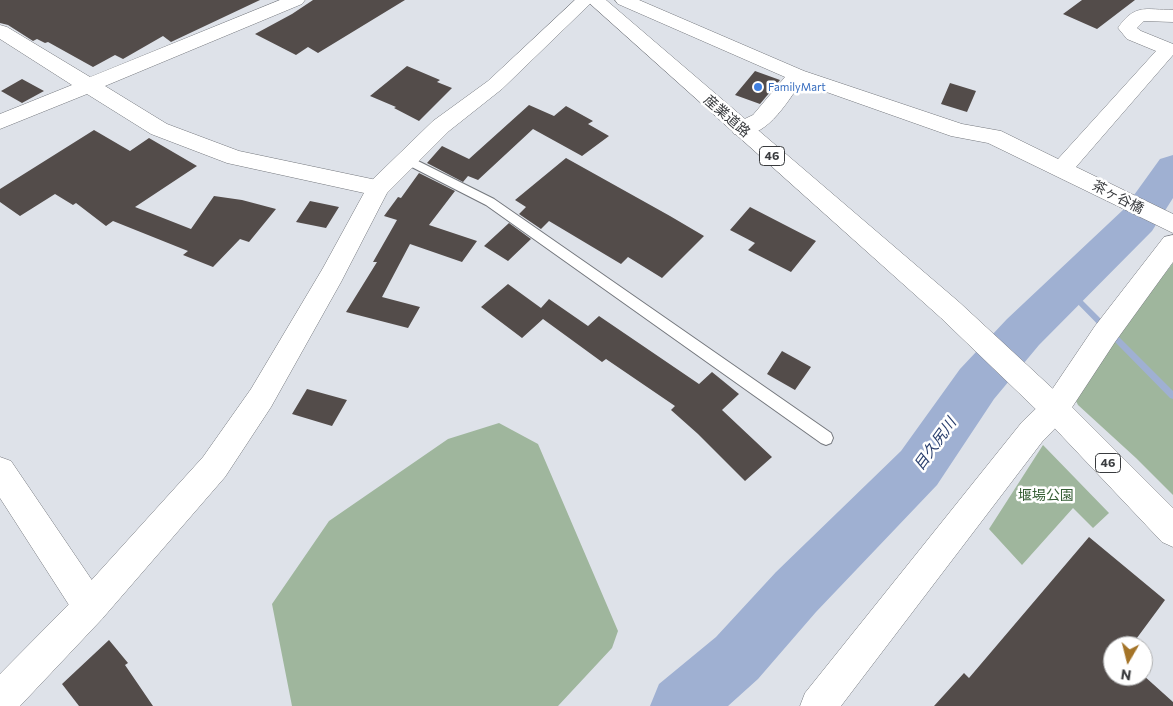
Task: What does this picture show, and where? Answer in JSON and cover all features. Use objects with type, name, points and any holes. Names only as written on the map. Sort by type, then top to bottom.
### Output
[{"type":"street","points":[[0,122],[296,0]]},
{"type":"street","points":[[0,700],[90,607],[220,459],[266,390],[332,275],[378,188],[406,158],[441,126],[495,85],[585,0]]},
{"type":"street","name":"産業道路","points":[[595,0],[950,310],[1048,403]]},
{"type":"street","name":"茶ヶ谷橋","points":[[624,0],[797,75],[958,131],[993,136],[1173,224]]},
{"type":"street","points":[[1063,169],[1168,49],[1134,36],[1127,28],[1139,15],[1173,16]]},
{"type":"street","points":[[0,31],[90,84],[158,129],[235,158],[378,188]]},
{"type":"street","points":[[742,129],[761,120],[797,75]]},
{"type":"street","points":[[818,706],[1032,432],[1048,403],[1108,330],[1173,244]]},
{"type":"street","name":"46","points":[[1048,403],[1173,531]]},
{"type":"street","points":[[0,471],[90,607]]},
{"type":"lane","points":[[406,158],[490,202],[826,438]]},
{"type":"green space","points":[[1173,263],[1173,495],[1078,405],[1074,397],[1134,313]]},
{"type":"green space","points":[[499,423],[538,444],[618,631],[612,648],[558,706],[292,706],[272,604],[329,521],[448,439]]},
{"type":"green space","name":"堰場公園","points":[[1043,445],[1109,513],[1093,528],[1073,508],[1022,565],[989,529]]},
{"type":"building","points":[[0,0],[260,0],[171,42],[163,36],[123,59],[115,55],[93,67],[48,42],[45,43],[37,39],[33,41],[8,25],[0,23]]},
{"type":"building","points":[[313,0],[405,0],[318,53],[308,47],[296,55],[255,34]]},
{"type":"building","points":[[1082,0],[1135,0],[1097,29],[1063,14]]},
{"type":"building","points":[[407,66],[440,80],[437,82],[452,88],[419,121],[394,108],[396,107],[370,96]]},
{"type":"building","name":"FamilyMart","points":[[755,71],[780,80],[760,104],[735,95]]},
{"type":"building","points":[[22,79],[44,91],[22,103],[1,91]]},
{"type":"building","points":[[950,83],[976,91],[967,112],[941,104]]},
{"type":"building","points":[[529,105],[554,116],[566,106],[593,121],[588,124],[609,136],[582,156],[533,129],[478,180],[468,176],[463,182],[427,163],[442,146],[469,159]]},
{"type":"building","points":[[94,130],[130,151],[149,138],[197,166],[135,207],[191,229],[214,196],[242,200],[276,209],[249,242],[240,239],[213,267],[183,255],[188,251],[113,221],[106,226],[76,203],[73,205],[55,194],[20,216],[0,202],[0,189]]},
{"type":"building","points":[[566,158],[704,236],[662,278],[628,257],[621,264],[549,221],[541,229],[519,214],[526,207],[515,200]]},
{"type":"building","points":[[419,173],[455,191],[429,225],[477,241],[462,262],[410,244],[382,297],[420,307],[408,328],[346,312],[377,262],[373,262],[397,220],[384,216],[398,197],[401,198]]},
{"type":"building","points":[[310,201],[339,207],[326,228],[296,222]]},
{"type":"building","points":[[750,207],[816,241],[791,272],[748,250],[755,243],[730,230]]},
{"type":"building","points":[[509,223],[531,239],[508,261],[484,246]]},
{"type":"building","points":[[508,284],[541,308],[549,299],[588,326],[599,316],[699,384],[712,372],[739,394],[722,410],[772,457],[745,481],[671,410],[675,406],[606,359],[602,362],[543,319],[522,338],[481,307]]},
{"type":"building","points":[[782,351],[811,367],[795,390],[767,374]]},
{"type":"building","points":[[307,389],[347,400],[332,426],[292,414]]},
{"type":"building","points":[[1089,537],[1165,600],[1138,636],[1103,636],[1103,686],[1153,686],[1153,684],[1173,702],[1173,706],[934,706],[964,673],[969,678]]},
{"type":"building","points":[[109,640],[128,663],[125,665],[153,706],[79,706],[62,684]]},
{"type":"waterway","name":"目久尻川","points":[[681,706],[737,658],[796,592],[919,468],[977,384],[1023,332],[1138,220],[1173,168]]},
{"type":"waterway","points":[[1067,289],[1173,396]]},
{"type":"place","name":"FamilyMart","points":[[758,87]]}]
